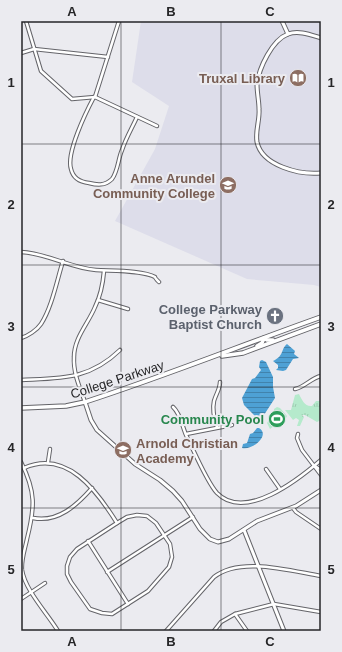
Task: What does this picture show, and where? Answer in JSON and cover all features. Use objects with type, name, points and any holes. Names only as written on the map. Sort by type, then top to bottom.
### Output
[{"type":"main road","name":"College Parkway","points":[[21,408],[66,406],[85,402],[321,318]]},
{"type":"main road","name":"College Parkway","points":[[216,356],[243,353],[321,324]]},
{"type":"main road","points":[[243,353],[262,343],[264,338],[270,341],[284,338]]},
{"type":"street","points":[[26,21],[41,71],[72,99],[95,97],[156,126]]},
{"type":"street","points":[[119,21],[95,97],[80,125],[70,162],[70,168],[74,175],[82,182],[101,184],[111,180],[115,174],[126,139],[137,117]]},
{"type":"street","points":[[282,21],[288,34]]},
{"type":"street","points":[[321,38],[301,32],[288,34],[277,41],[269,51],[258,78],[257,90],[260,111],[256,134],[257,142],[262,155],[275,164],[300,172],[312,174],[321,173]]},
{"type":"street","points":[[21,53],[34,49],[108,57]]},
{"type":"street","points":[[21,252],[32,252],[88,270],[141,273],[155,277],[159,282]]},
{"type":"street","points":[[21,338],[28,336],[40,325],[50,304],[63,261]]},
{"type":"street","points":[[104,271],[102,287],[98,300],[75,346],[74,358],[76,376],[91,420],[97,430],[131,461],[160,480],[173,491],[182,500],[206,537],[214,541],[225,540],[264,518],[292,508],[321,490]]},
{"type":"street","points":[[98,300],[128,309]]},
{"type":"street","points":[[21,380],[76,376],[99,367],[120,350]]},
{"type":"street","points":[[295,389],[316,377],[321,376]]},
{"type":"street","points":[[217,427],[213,408],[214,400],[220,387],[220,382]]},
{"type":"street","points":[[173,407],[179,414],[186,434],[212,488],[223,498],[236,503],[244,503],[270,496],[321,460]]},
{"type":"street","points":[[186,434],[232,425]]},
{"type":"street","points":[[298,434],[298,444],[321,475]]},
{"type":"street","points":[[48,462],[50,449]]},
{"type":"street","points":[[21,462],[32,492],[33,518],[23,556],[22,568],[24,577],[32,592],[58,631]]},
{"type":"street","points":[[24,468],[30,465],[48,462],[68,469],[92,488],[105,504],[117,523]]},
{"type":"street","points":[[314,466],[321,470]]},
{"type":"street","points":[[266,469],[280,490]]},
{"type":"street","points":[[33,518],[46,519],[56,517],[74,506],[92,488]]},
{"type":"street","points":[[292,508],[321,529]]},
{"type":"street","points":[[137,514],[147,516],[156,523],[170,544],[172,557],[169,566],[152,587],[112,614],[102,614],[90,609],[71,582],[67,566],[70,556],[77,549],[117,523],[127,517],[137,514]]},
{"type":"street","points":[[108,572],[193,517]]},
{"type":"street","points":[[244,530],[284,631]]},
{"type":"street","points":[[88,541],[128,604]]},
{"type":"street","points":[[166,631],[214,577],[220,572],[228,569],[259,565],[321,576]]},
{"type":"street","points":[[21,598],[45,583]]},
{"type":"street","points":[[214,631],[221,622],[235,614],[274,604],[321,612]]},
{"type":"street","points":[[235,614],[247,631]]},
{"type":"shaded area","name":"Anne Arundel Community College","points":[[141,21],[321,21],[321,287],[314,285],[247,279],[115,221],[155,149],[169,106],[132,82]]},
{"type":"green space","points":[[299,394],[304,403],[310,406],[312,406],[316,401],[321,401],[321,420],[317,422],[305,415],[302,415],[304,417],[300,426],[297,426],[299,420],[296,418],[293,420],[285,410],[291,410],[295,395]]},
{"type":"green space","name":"Community Pool","points":[[277,407],[280,408],[287,416],[280,423],[282,426],[274,426],[270,429],[267,423],[274,412],[274,409]]},
{"type":"water","points":[[287,344],[295,351],[294,354],[299,358],[293,359],[286,370],[276,370],[278,365],[273,361],[281,355]]},
{"type":"water","points":[[262,360],[266,362],[273,377],[275,398],[262,418],[258,419],[244,405],[242,398],[252,379],[255,378],[261,370],[259,367],[260,361]]},
{"type":"water","points":[[257,428],[262,431],[263,434],[259,442],[251,447],[242,448],[243,444],[247,443],[250,434]]},
{"type":"place","name":"Truxal Library","points":[[298,78]]},
{"type":"place","name":"Anne Arundel Community College","points":[[228,185]]},
{"type":"place","name":"College Parkway Baptist Church","points":[[275,316]]},
{"type":"place","name":"Community Pool","points":[[277,419]]},
{"type":"place","name":"Arnold Christian Academy","points":[[123,450]]}]
